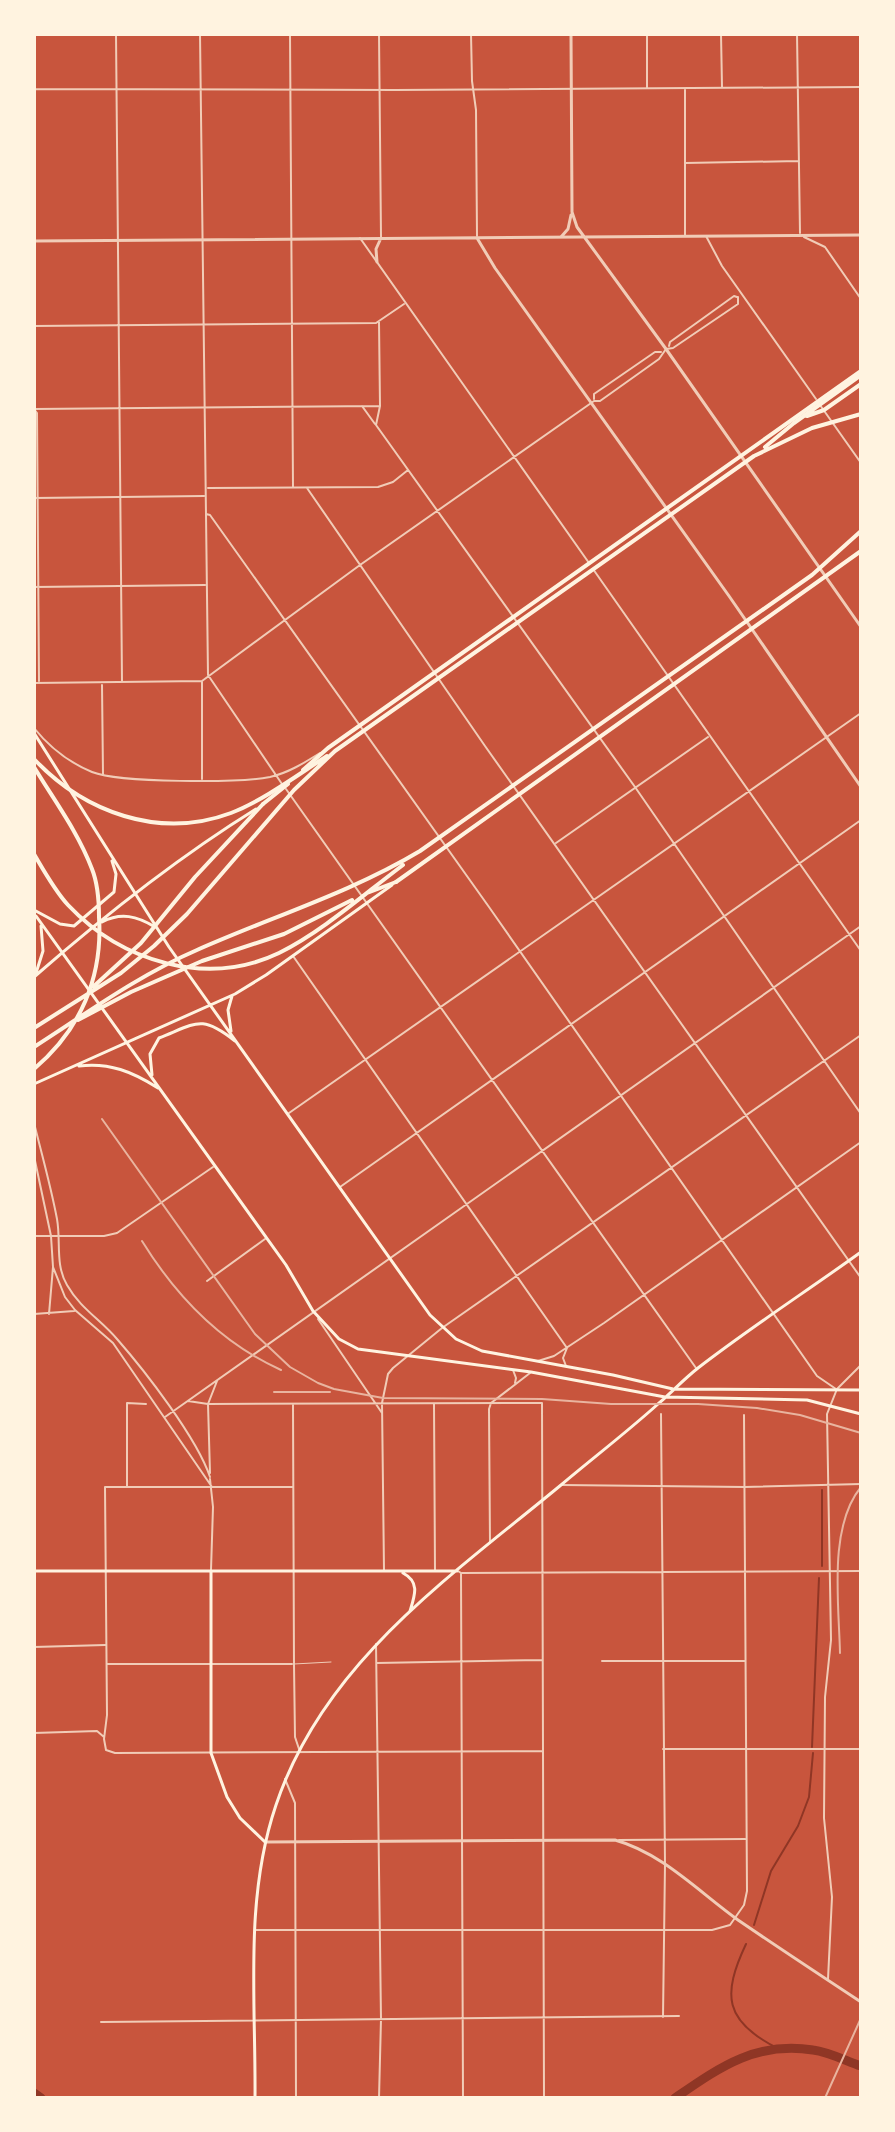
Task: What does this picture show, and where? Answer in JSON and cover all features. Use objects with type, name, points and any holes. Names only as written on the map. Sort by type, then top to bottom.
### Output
[{"type":"main road","points":[[34,977],[134,893],[202,843],[263,804],[328,748],[861,373]]},
{"type":"main road","points":[[34,759],[54,781],[74,795],[132,819],[174,824],[232,813],[335,751],[754,456],[861,373]]},
{"type":"main road","points":[[790,422],[824,410],[861,384]]},
{"type":"main road","points":[[754,456],[812,428],[861,414]]},
{"type":"main road","points":[[34,854],[67,904],[102,935],[151,960],[202,969],[228,967],[276,954],[298,943],[420,851],[812,575],[860,532]]},
{"type":"main road","points":[[34,1084],[233,995],[861,551]]},
{"type":"main road","points":[[34,730],[110,856],[211,1007],[442,1328],[456,1339],[482,1351],[673,1389],[861,1390]]},
{"type":"main road","points":[[34,1028],[121,973],[154,946],[187,914],[273,813],[335,751]]},
{"type":"main road","points":[[34,767],[77,837],[93,870],[101,941],[97,970],[85,1005],[68,1034],[34,1069]]},
{"type":"main road","points":[[68,1007],[118,964],[263,804]]},
{"type":"main road","points":[[34,1047],[169,962],[374,878],[420,851]]},
{"type":"main road","points":[[34,912],[60,924],[74,926],[114,892],[116,874],[110,856]]},
{"type":"main road","points":[[62,1029],[131,992],[202,961],[284,934],[362,895],[396,882]]},
{"type":"main road","points":[[34,912],[61,954],[153,1077],[313,1311],[347,1344],[371,1352],[512,1369],[665,1397],[807,1400],[861,1414]]},
{"type":"main road","points":[[34,912],[34,930]]},
{"type":"main road","points":[[94,925],[110,918],[131,916],[158,929]]},
{"type":"main road","points":[[34,977],[44,943],[40,922]]},
{"type":"main road","points":[[232,1035],[228,1010],[233,995]]},
{"type":"main road","points":[[153,1077],[149,1061],[159,1038],[204,1022],[215,1025],[238,1043]]},
{"type":"main road","points":[[75,1066],[93,1064],[121,1069],[161,1090]]},
{"type":"main road","points":[[255,2098],[254,1930],[260,1862],[285,1779],[312,1726],[341,1683],[409,1613],[696,1369],[861,1252]]},
{"type":"main road","points":[[211,1570],[211,1753],[227,1797],[240,1818],[265,1842]]},
{"type":"main road","points":[[34,1571],[459,1572]]},
{"type":"main road","points":[[400,1571],[413,1580],[416,1590],[409,1613]]},
{"type":"street","points":[[34,34],[34,240],[861,235]]},
{"type":"street","points":[[116,34],[122,682]]},
{"type":"street","points":[[200,34],[208,675],[696,1369]]},
{"type":"street","points":[[290,34],[293,487]]},
{"type":"street","points":[[377,262],[376,249],[381,238],[379,34]]},
{"type":"street","points":[[471,34],[476,110],[477,238],[495,268],[593,402],[861,787]]},
{"type":"street","points":[[561,237],[568,229],[572,212],[571,34]]},
{"type":"street","points":[[647,34],[647,88]]},
{"type":"street","points":[[721,34],[722,88]]},
{"type":"street","points":[[797,34],[800,235]]},
{"type":"street","points":[[34,89],[861,87]]},
{"type":"street","points":[[685,88],[685,236]]},
{"type":"street","points":[[685,163],[800,161]]},
{"type":"street","points":[[572,212],[577,227],[667,348],[861,627]]},
{"type":"street","points":[[800,235],[825,247]]},
{"type":"street","points":[[823,235],[825,247],[861,299]]},
{"type":"street","points":[[706,236],[740,296],[861,463]]},
{"type":"street","points":[[360,238],[861,951]]},
{"type":"street","points":[[593,402],[594,394],[655,352],[667,348],[670,342],[734,296],[740,296]]},
{"type":"street","points":[[667,348],[673,348],[738,304],[740,296]]},
{"type":"street","points":[[34,326],[379,322],[405,303]]},
{"type":"street","points":[[376,425],[380,406],[379,322]]},
{"type":"street","points":[[695,324],[699,330]]},
{"type":"street","points":[[34,683],[202,681],[360,565],[659,359],[661,352]]},
{"type":"street","points":[[34,391],[34,409],[37,413],[39,682]]},
{"type":"street","points":[[362,406],[635,787],[861,1114]]},
{"type":"street","points":[[34,409],[380,406]]},
{"type":"street","points":[[205,488],[385,486],[409,470]]},
{"type":"street","points":[[307,488],[861,1278]]},
{"type":"street","points":[[36,498],[205,496]]},
{"type":"street","points":[[206,514],[210,515],[361,725],[817,1376],[837,1389]]},
{"type":"street","points":[[36,587],[207,585]]},
{"type":"street","points":[[202,681],[202,779]]},
{"type":"street","points":[[102,682],[103,776]]},
{"type":"street","points":[[288,1114],[861,713]]},
{"type":"street","points":[[34,730],[65,759],[103,776],[120,779],[276,775],[298,767],[328,748]]},
{"type":"street","points":[[555,844],[709,736]]},
{"type":"street","points":[[340,1187],[861,820]]},
{"type":"street","points":[[165,1417],[861,926]]},
{"type":"street","points":[[293,955],[567,1348]]},
{"type":"street","points":[[384,1571],[382,1403],[388,1374],[442,1328],[861,1035]]},
{"type":"street","points":[[34,1123],[60,1236],[59,1262],[64,1281],[83,1308],[115,1336],[205,1462],[212,1487],[211,1570]]},
{"type":"street","points":[[534,1361],[554,1356],[567,1348],[861,1142]]},
{"type":"street","points":[[34,1156],[51,1236],[53,1267],[49,1314]]},
{"type":"street","points":[[34,1236],[104,1236],[117,1233],[214,1166]]},
{"type":"street","points":[[207,1281],[266,1239]]},
{"type":"street","points":[[53,1267],[65,1297],[75,1310],[113,1343],[212,1487]]},
{"type":"street","points":[[34,1314],[75,1310]]},
{"type":"street","points":[[313,1311],[382,1414]]},
{"type":"street","points":[[567,1348],[563,1358],[567,1367]]},
{"type":"street","points":[[828,1980],[832,1897],[824,1833],[825,1697],[831,1649],[827,1424],[837,1389],[861,1365]]},
{"type":"street","points":[[512,1369],[516,1378],[514,1384]]},
{"type":"street","points":[[490,1544],[489,1409],[491,1403],[531,1372]]},
{"type":"street","points":[[210,1477],[208,1404],[218,1380]]},
{"type":"street","points":[[188,1401],[208,1404],[542,1403],[544,2098]]},
{"type":"street","points":[[127,1487],[127,1403],[146,1404]]},
{"type":"street","points":[[293,1403],[295,1737],[299,1751]]},
{"type":"street","points":[[434,1403],[435,1572]]},
{"type":"street","points":[[661,1414],[665,1864],[663,2017]]},
{"type":"street","points":[[254,1930],[722,1930],[736,1919],[746,1901],[744,1415]]},
{"type":"street","points":[[560,1485],[745,1487],[861,1484]]},
{"type":"street","points":[[293,1487],[105,1487],[107,1724],[104,1745],[109,1752],[543,1751]]},
{"type":"street","points":[[463,2098],[459,1572],[861,1571]]},
{"type":"street","points":[[376,1644],[381,2019],[379,2098]]},
{"type":"street","points":[[34,1647],[106,1645]]},
{"type":"street","points":[[376,1663],[544,1660]]},
{"type":"street","points":[[602,1661],[746,1661]]},
{"type":"street","points":[[106,1664],[294,1665]]},
{"type":"street","points":[[34,1733],[97,1731],[104,1739]]},
{"type":"street","points":[[663,1749],[861,1749]]},
{"type":"street","points":[[285,1779],[295,1803],[296,2098]]},
{"type":"street","points":[[265,1842],[746,1839]]},
{"type":"street","points":[[615,1840],[638,1848],[665,1864],[736,1919],[861,2002]]},
{"type":"street","points":[[101,2022],[679,2016]]},
{"type":"lane","points":[[294,1665],[331,1662]]},
{"type":"waterway","points":[[822,1490],[822,1566]]},
{"type":"waterway","points":[[812,1747],[819,1578]]},
{"type":"waterway","points":[[754,1925],[771,1871],[798,1826],[809,1797],[813,1753]]},
{"type":"waterway","points":[[746,1944],[733,1978],[733,2005],[746,2028],[777,2048]]},
{"type":"waterway","points":[[675,2098],[723,2067],[774,2049],[819,2051],[861,2066]]},
{"type":"waterway","points":[[34,2093],[41,2098]]},
{"type":"railway","points":[[102,1119],[255,1334],[290,1367],[318,1383],[383,1398],[542,1399],[757,1408],[800,1415],[861,1433]]},
{"type":"railway","points":[[142,1241],[170,1281],[202,1316],[239,1346],[281,1370]]},
{"type":"railway","points":[[274,1392],[330,1392]]},
{"type":"railway","points":[[840,1653],[840,1544],[844,1523],[861,1487]]},
{"type":"railway","points":[[825,2098],[861,2018]]}]
